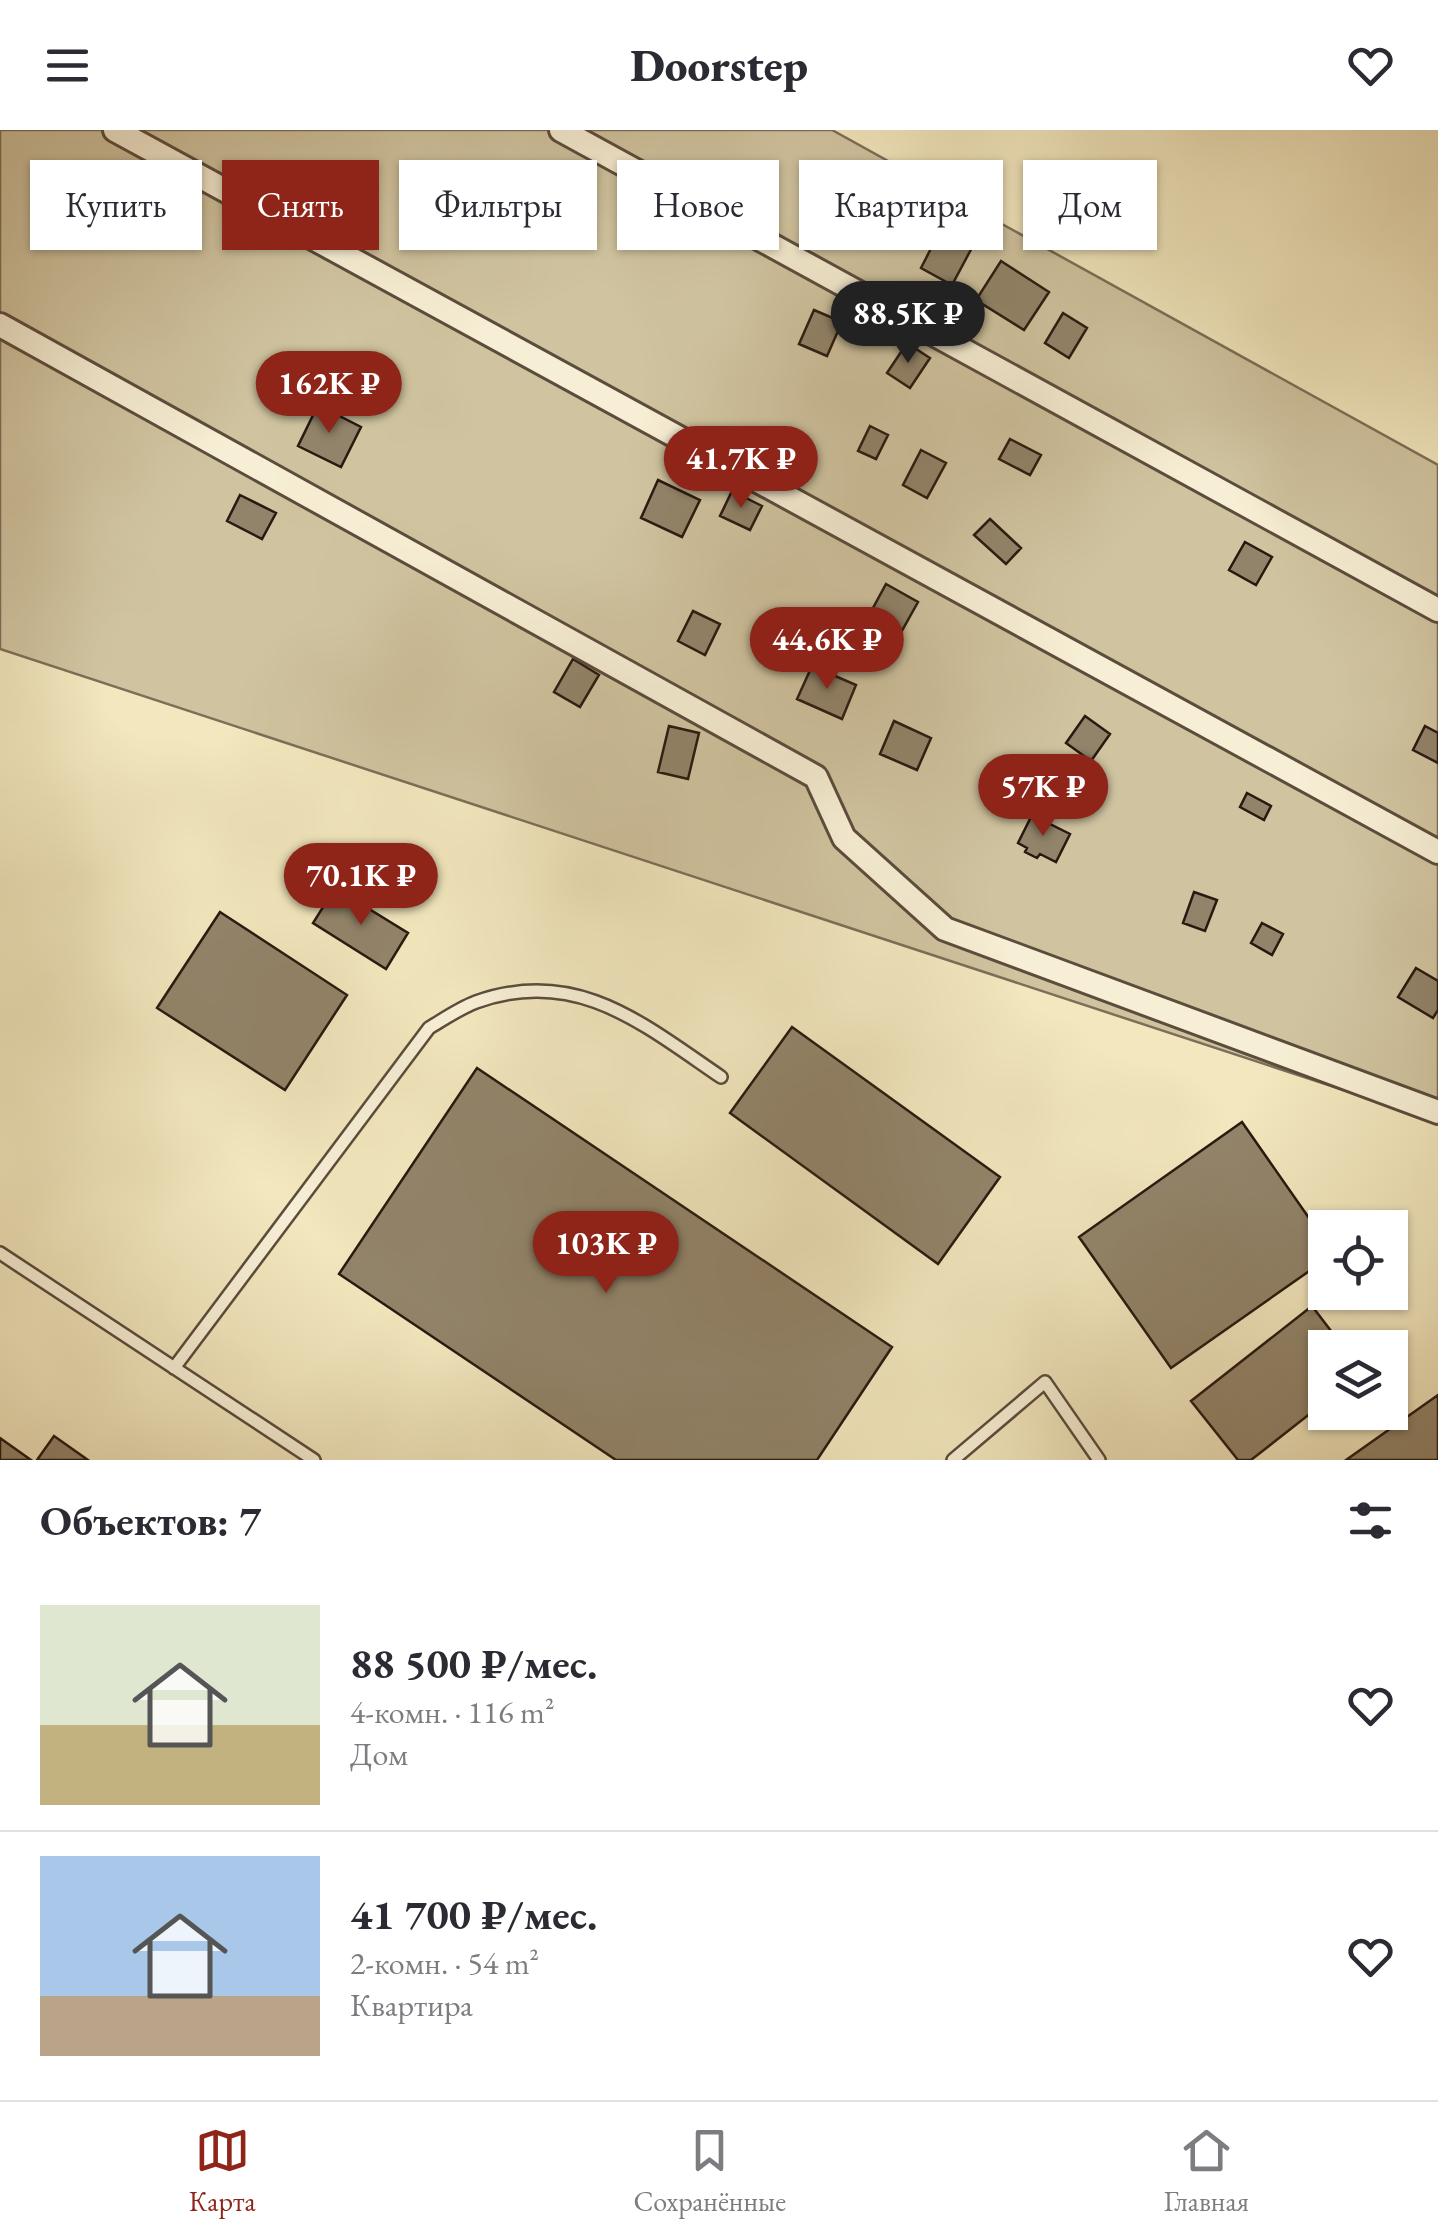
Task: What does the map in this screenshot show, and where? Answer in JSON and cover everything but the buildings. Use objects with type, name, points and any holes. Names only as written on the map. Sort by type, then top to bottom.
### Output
[{"type":"street","points":[[115,130],[1438,852]]},
{"type":"street","points":[[561,130],[1438,610]]},
{"type":"street","points":[[0,325],[816,776],[844,838],[945,929],[1438,1112]]},
{"type":"lane","points":[[174,1368],[429,1028],[475,1002],[521,991],[571,992],[624,1012],[720,1076]]},
{"type":"lane","points":[[0,1253],[314,1460]]},
{"type":"lane","points":[[953,1460],[1046,1382],[1099,1460]]},
{"type":"shaded area","points":[[0,130],[832,130],[886,160],[799,160],[799,250],[1003,250],[1003,225],[1023,236],[1023,250],[1049,250],[1438,465],[1438,1121],[0,649]]}]
